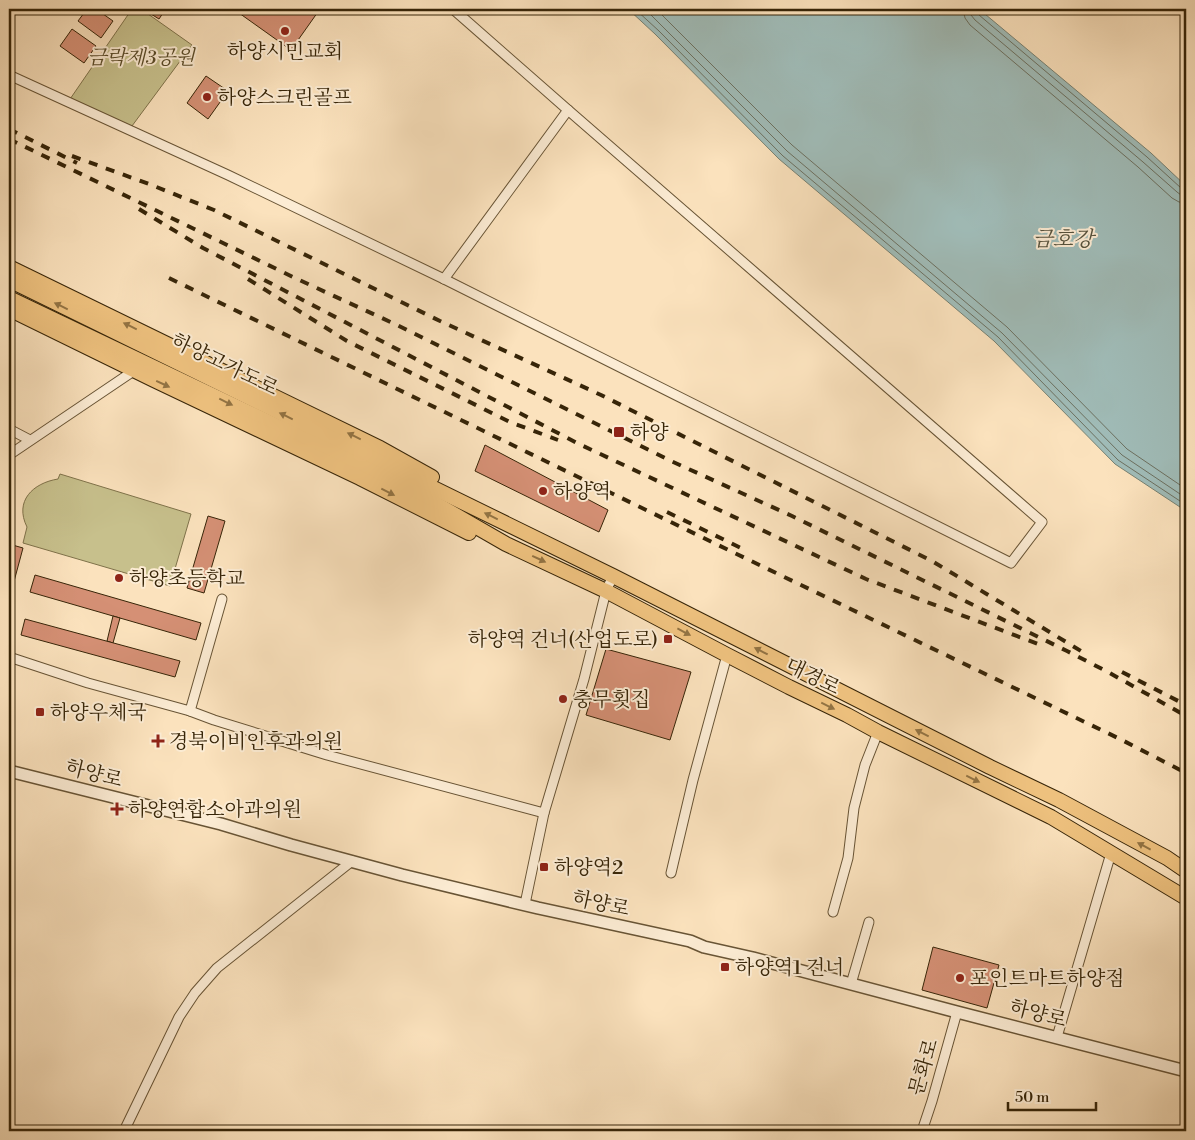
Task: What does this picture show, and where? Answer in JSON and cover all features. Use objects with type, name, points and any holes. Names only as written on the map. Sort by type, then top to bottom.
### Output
[{"type":"main road","points":[[9,267],[380,448],[445,485],[470,506]]},
{"type":"main road","name":"하양고가도로","points":[[9,280],[422,489]]},
{"type":"main road","name":"하양고가도로","points":[[9,298],[422,489]]},
{"type":"main road","points":[[9,309],[474,535],[490,542],[506,544]]},
{"type":"main road","name":"대경로","points":[[422,489],[470,506],[613,576],[1059,800],[1167,858],[1186,871]]},
{"type":"main road","name":"대경로","points":[[422,489],[506,544],[606,591],[789,687],[1051,817],[1186,898]]},
{"type":"street","points":[[9,75],[228,175],[444,278],[1011,563],[1042,522],[453,9]]},
{"type":"street","points":[[444,278],[568,110]]},
{"type":"street","points":[[9,455],[135,370]]},
{"type":"street","points":[[9,429],[30,440]]},
{"type":"street","points":[[525,904],[544,813],[584,679],[606,591],[613,576]]},
{"type":"street","points":[[190,711],[222,600]]},
{"type":"street","points":[[671,873],[692,780],[727,655]]},
{"type":"street","points":[[9,657],[88,683],[190,711],[327,755],[544,813]]},
{"type":"street","points":[[833,912],[848,858],[858,791],[865,764],[878,732]]},
{"type":"street","name":"하양로","points":[[9,771],[221,824],[402,875],[538,908],[690,941],[1186,1071]]},
{"type":"street","points":[[1057,1038],[1111,852]]},
{"type":"street","points":[[124,1131],[179,1017],[195,993],[217,968],[352,861]]},
{"type":"street","points":[[851,984],[869,922]]},
{"type":"street","name":"문화로","points":[[922,1131],[957,1012]]},
{"type":"green space","name":"금락제3공원","points":[[132,9],[141,9],[192,45],[129,130],[68,102]]},
{"type":"green space","points":[[60,474],[191,514],[170,586],[23,543],[27,527],[23,509],[28,495],[41,485],[58,479]]},
{"type":"water","name":"금호강","points":[[628,9],[979,9],[1151,153],[1186,186],[1186,511],[1115,464],[994,341],[779,159]]},
{"type":"building","points":[[87,9],[96,9],[113,21],[101,38],[78,21]]},
{"type":"building","points":[[143,9],[160,9],[163,13],[159,19]]},
{"type":"building","name":"하양시민교회","points":[[239,9],[320,9],[291,50],[239,13]]},
{"type":"building","points":[[72,29],[96,46],[84,63],[60,46]]},
{"type":"building","name":"하양스크린골프","points":[[206,76],[228,91],[208,119],[187,103]]},
{"type":"building","name":"하양역","points":[[485,445],[608,510],[599,532],[475,471]]},
{"type":"building","points":[[208,516],[225,521],[204,593],[187,588]]},
{"type":"building","points":[[9,544],[23,548],[9,600]]},
{"type":"building","points":[[35,575],[201,623],[196,640],[30,592]]},
{"type":"building","points":[[113,616],[120,618],[113,643],[107,641]]},
{"type":"building","points":[[25,619],[180,661],[175,677],[21,635]]},
{"type":"building","points":[[606,649],[691,672],[670,740],[586,715]]},
{"type":"building","name":"포인트마트하양점","points":[[933,947],[999,965],[987,1008],[922,990]]},
{"type":"railway","points":[[9,129],[77,163]]},
{"type":"railway","points":[[9,139],[295,278],[397,325],[671,461],[792,516],[1067,651],[1186,716]]},
{"type":"railway","points":[[72,156],[214,210],[440,321],[601,395],[932,561],[1081,651]]},
{"type":"railway","points":[[139,209],[203,248],[579,444],[866,579],[1038,644]]},
{"type":"railway","points":[[169,278],[1120,739],[1186,773]]},
{"type":"railway","points":[[248,279],[347,341],[510,422],[558,440]]},
{"type":"railway","points":[[667,512],[741,548]]},
{"type":"railway","points":[[1122,672],[1186,705]]},
{"type":"place","name":"하양시민교회","points":[[285,31]]},
{"type":"place","name":"하양스크린골프","points":[[207,97]]},
{"type":"place","name":"하양","points":[[619,432]]},
{"type":"place","name":"하양역","points":[[543,491]]},
{"type":"place","name":"하양초등학교","points":[[119,578]]},
{"type":"place","name":"하양역 건너(산업도로)","points":[[668,639]]},
{"type":"place","name":"충무횟집","points":[[563,699]]},
{"type":"place","name":"하양우체국","points":[[40,712]]},
{"type":"place","name":"경북이비인후과의원","points":[[158,741]]},
{"type":"place","name":"하양연합소아과의원","points":[[117,809]]},
{"type":"place","name":"하양역2","points":[[544,867]]},
{"type":"place","name":"하양역1 건너","points":[[725,967]]},
{"type":"place","name":"포인트마트하양점","points":[[960,978]]}]
